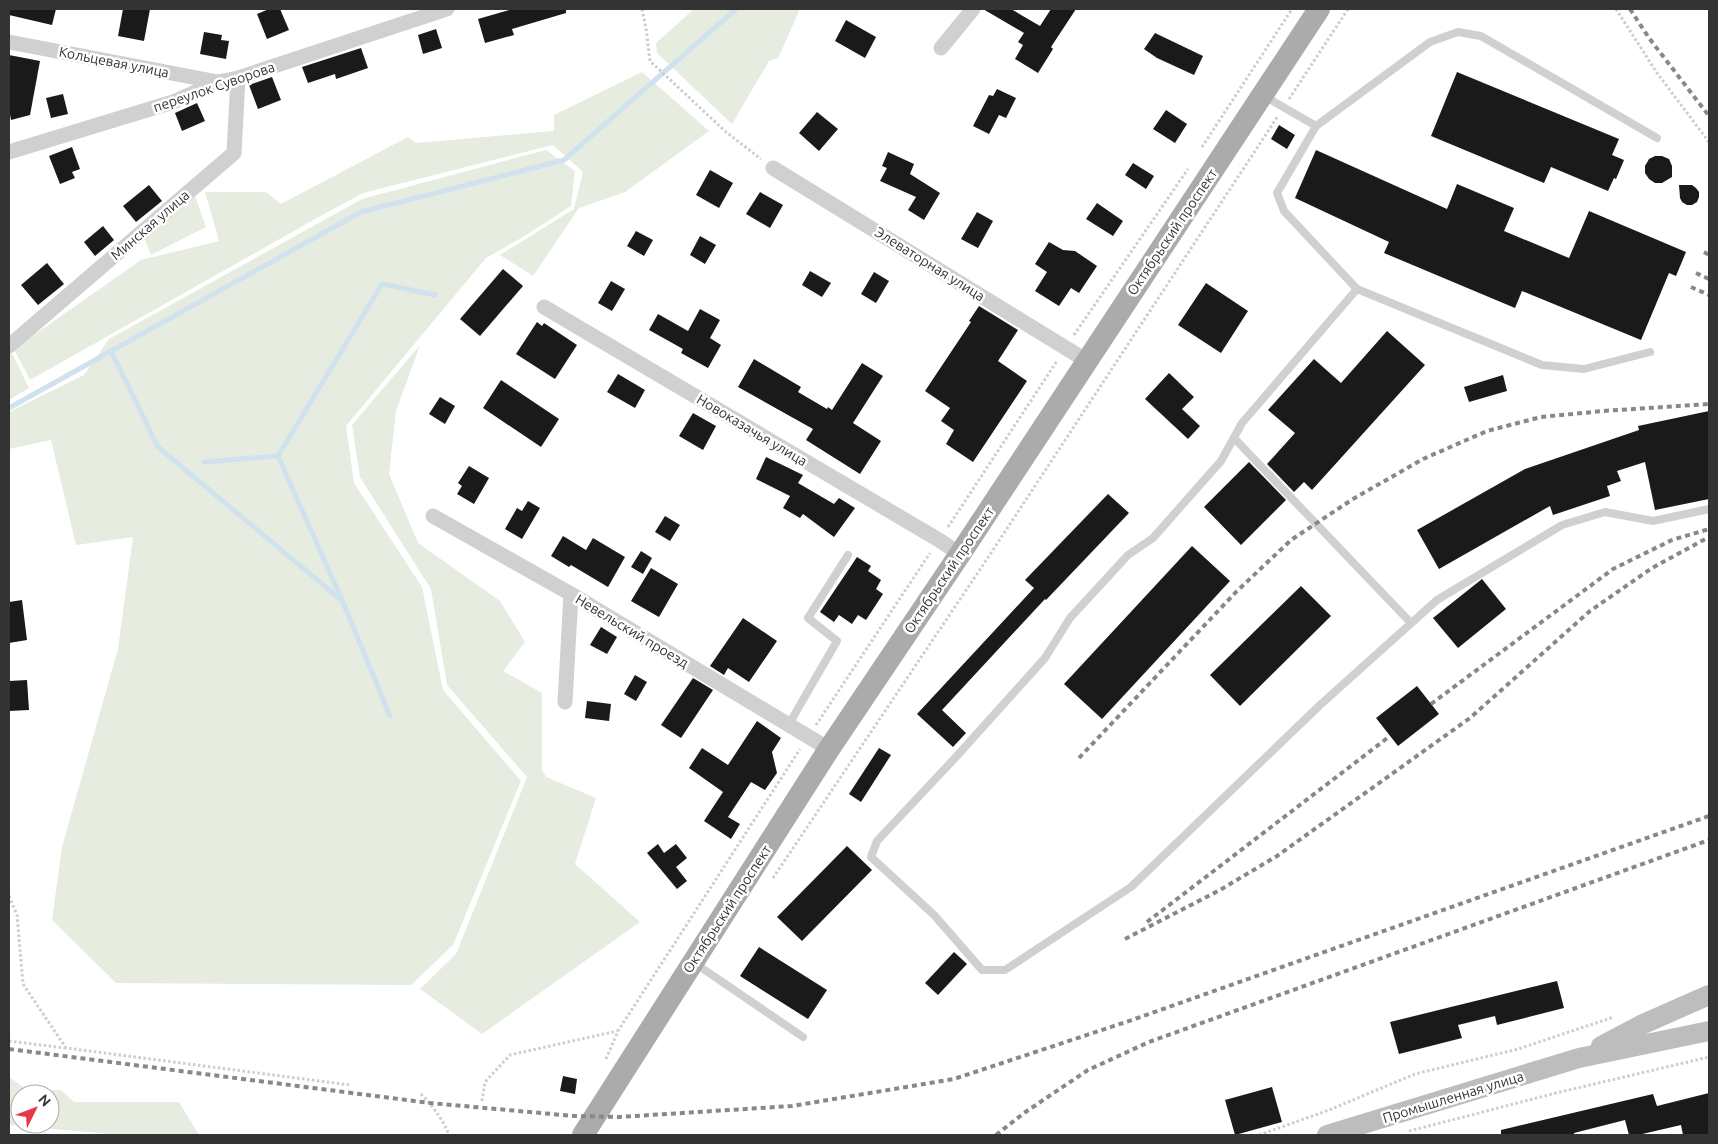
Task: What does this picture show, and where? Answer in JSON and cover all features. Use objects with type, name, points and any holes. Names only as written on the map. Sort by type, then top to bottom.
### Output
[{"type":"main road","name":"Октябрьский проспект","points":[[584,1135],[829,749],[960,554],[1319,9]]},
{"type":"main road","points":[[1579,1058],[1641,1025],[1709,995]]},
{"type":"main road","points":[[1579,1058],[1709,1031]]},
{"type":"main road","name":"Промышленная улица","points":[[1327,1135],[1579,1058]]},
{"type":"street","name":"переулок Суворова","points":[[9,152],[173,102],[218,82],[238,78],[447,9]]},
{"type":"street","points":[[941,48],[973,9]]},
{"type":"street","name":"Кольцевая улица","points":[[9,42],[218,82]]},
{"type":"street","name":"Минская улица","points":[[9,346],[234,153],[238,78]]},
{"type":"street","name":"Элеваторная улица","points":[[773,168],[1087,361]]},
{"type":"street","name":"Новоказачья улица","points":[[544,307],[960,554]]},
{"type":"street","name":"Невельский проезд","points":[[433,516],[571,594],[829,749]]},
{"type":"street","points":[[565,702],[571,594]]},
{"type":"lane","points":[[1650,352],[1584,369],[1542,365],[1358,289],[1284,211],[1277,193],[1316,126],[1430,42],[1458,32],[1480,36],[1657,138]]},
{"type":"lane","points":[[1262,95],[1316,126]]},
{"type":"lane","points":[[1358,289],[1242,423],[1221,461],[1215,468],[1153,538],[1128,556],[1070,618],[1045,658],[877,841],[871,857],[934,915],[982,970],[1005,970],[1131,887],[1320,704],[1437,600],[1562,526],[1605,512],[1653,521],[1709,509]]},
{"type":"lane","points":[[1234,438],[1411,622]]},
{"type":"lane","points":[[789,724],[837,641],[808,618],[848,555]]},
{"type":"lane","points":[[693,962],[803,1038]]},
{"type":"path","points":[[642,9],[650,61],[726,132],[773,168]]},
{"type":"path","points":[[1199,152],[1292,9]]},
{"type":"path","points":[[770,882],[996,546],[1348,9]]},
{"type":"path","points":[[1616,9],[1657,73],[1709,142]]},
{"type":"path","points":[[603,1066],[618,1031],[808,736],[1188,168]]},
{"type":"path","points":[[9,896],[17,915],[24,984],[66,1048]]},
{"type":"path","points":[[1259,1135],[1329,1110],[1415,1074],[1518,1048],[1623,1014]]},
{"type":"path","points":[[482,1101],[484,1082],[510,1055],[618,1031]]},
{"type":"path","points":[[9,1041],[350,1085]]},
{"type":"path","points":[[1404,1133],[1556,1093],[1709,1058]]},
{"type":"path","points":[[421,1094],[430,1104],[449,1135]]},
{"type":"shaded area","points":[[694,9],[800,9],[778,58],[769,61],[732,124],[657,53],[656,43]]},
{"type":"shaded area","points":[[642,72],[709,131],[625,192],[579,208],[533,276],[500,255],[574,209],[583,172],[553,145],[363,193],[30,380],[14,349],[141,260],[219,241],[205,192],[266,192],[281,204],[408,137],[416,143],[554,131],[554,115]]},
{"type":"shaded area","points":[[546,150],[575,171],[571,206],[486,258],[346,426],[354,483],[422,587],[443,690],[521,781],[453,945],[411,985],[116,983],[52,920],[62,847],[118,649],[133,537],[76,545],[51,440],[9,449],[9,412],[84,375],[109,339],[362,199]]},
{"type":"shaded area","points":[[195,196],[206,227],[151,255],[144,237]]},
{"type":"shaded area","points":[[420,345],[396,411],[389,474],[418,543],[500,601],[525,642],[503,671],[542,693],[542,770],[546,777],[596,798],[575,864],[640,922],[482,1034],[420,989],[456,954],[527,777],[447,685],[431,589],[360,477],[352,425]]},
{"type":"shaded area","points":[[11,351],[29,388],[9,400],[9,353]]},
{"type":"shaded area","points":[[9,1077],[18,1084],[10,1084],[10,1125]]},
{"type":"shaded area","points":[[60,1090],[74,1102],[179,1102],[199,1135],[122,1135],[60,1130]]},
{"type":"building","points":[[9,9],[56,9],[52,25],[9,15]]},
{"type":"building","points":[[123,9],[150,9],[144,41],[118,36]]},
{"type":"building","points":[[269,9],[280,9],[289,30],[267,39],[257,14]]},
{"type":"building","points":[[513,9],[566,9],[566,13],[512,29],[514,35],[485,43],[478,19]]},
{"type":"building","points":[[983,9],[1011,9],[1040,26],[1051,9],[1076,9],[1051,47],[1053,49],[1038,73],[1015,59],[1023,45],[1018,42],[1024,33]]},
{"type":"building","points":[[846,20],[876,37],[865,58],[835,41]]},
{"type":"building","points":[[436,29],[442,48],[423,54],[418,35]]},
{"type":"building","points":[[204,32],[222,35],[221,40],[229,41],[226,59],[200,54]]},
{"type":"building","points":[[1155,33],[1203,56],[1194,75],[1157,58],[1144,49]]},
{"type":"building","points":[[361,48],[368,68],[336,79],[335,74],[308,83],[302,67]]},
{"type":"building","points":[[9,55],[40,61],[30,115],[11,120],[9,109]]},
{"type":"building","points":[[1457,72],[1619,139],[1612,155],[1624,160],[1616,179],[1614,178],[1608,191],[1551,167],[1544,183],[1431,136]]},
{"type":"building","points":[[272,77],[281,100],[258,109],[249,85]]},
{"type":"building","points":[[997,89],[1016,98],[1006,118],[999,115],[989,134],[973,126],[989,95],[993,96]]},
{"type":"building","points":[[63,94],[68,114],[51,118],[46,98]]},
{"type":"building","points":[[197,103],[205,121],[182,131],[175,113]]},
{"type":"building","points":[[1166,110],[1187,124],[1175,143],[1153,129]]},
{"type":"building","points":[[817,112],[838,129],[819,151],[799,133]]},
{"type":"building","points":[[1279,125],[1295,135],[1287,149],[1271,139]]},
{"type":"building","points":[[72,147],[80,169],[72,172],[75,178],[60,184],[49,156]]},
{"type":"building","points":[[1316,150],[1447,209],[1457,184],[1514,208],[1504,231],[1569,258],[1589,211],[1686,252],[1676,276],[1669,273],[1641,340],[1522,291],[1515,308],[1384,253],[1389,242],[1295,198]]},
{"type":"building","points":[[888,152],[914,164],[910,174],[940,193],[924,220],[908,210],[916,197],[880,181],[887,168],[882,166]]},
{"type":"building","points":[[1655,156],[1669,159],[1672,166],[1672,177],[1662,183],[1655,183],[1645,173],[1645,166],[1649,159]]},
{"type":"building","points":[[1133,163],[1154,176],[1146,189],[1125,175]]},
{"type":"building","points":[[710,170],[733,183],[719,208],[696,195]]},
{"type":"building","points":[[149,185],[162,201],[136,222],[123,206]]},
{"type":"building","points":[[1679,185],[1692,185],[1696,188],[1699,192],[1697,202],[1687,205],[1682,202]]},
{"type":"building","points":[[760,192],[783,205],[770,228],[746,214]]},
{"type":"building","points":[[1097,203],[1123,221],[1113,236],[1086,219]]},
{"type":"building","points":[[977,212],[993,221],[978,248],[961,239]]},
{"type":"building","points":[[103,226],[114,240],[95,256],[84,242]]},
{"type":"building","points":[[636,231],[653,240],[644,256],[627,246]]},
{"type":"building","points":[[700,236],[716,245],[705,264],[690,255]]},
{"type":"building","points":[[1049,242],[1063,250],[1075,251],[1097,266],[1079,293],[1071,288],[1059,306],[1035,291],[1047,272],[1035,264]]},
{"type":"building","points":[[47,263],[64,284],[38,305],[21,285]]},
{"type":"building","points":[[503,269],[523,286],[480,336],[460,319]]},
{"type":"building","points":[[810,271],[831,283],[822,297],[802,285]]},
{"type":"building","points":[[874,272],[889,281],[876,303],[861,294]]},
{"type":"building","points":[[611,281],[625,289],[612,311],[598,303]]},
{"type":"building","points":[[1206,283],[1248,311],[1221,353],[1178,325]]},
{"type":"building","points":[[979,306],[1018,330],[998,361],[1027,381],[973,462],[946,444],[954,430],[941,421],[950,408],[925,391],[971,322],[969,321]]},
{"type":"building","points":[[700,309],[720,320],[710,338],[721,345],[708,368],[681,353],[683,349],[649,330],[658,314],[688,331]]},
{"type":"building","points":[[537,322],[542,326],[544,323],[577,345],[555,379],[516,354]]},
{"type":"building","points":[[1387,331],[1425,365],[1312,490],[1304,482],[1294,492],[1267,464],[1295,433],[1268,410],[1314,359],[1341,383]]},
{"type":"building","points":[[754,359],[801,387],[798,392],[832,410],[862,363],[883,376],[853,423],[881,441],[860,474],[806,440],[813,429],[738,387]]},
{"type":"building","points":[[1169,373],[1194,397],[1182,409],[1200,426],[1188,439],[1145,399]]},
{"type":"building","points":[[618,374],[645,390],[635,408],[607,392]]},
{"type":"building","points":[[1503,375],[1507,391],[1469,402],[1464,387]]},
{"type":"building","points":[[501,380],[559,419],[541,447],[483,408]]},
{"type":"building","points":[[440,397],[455,406],[445,424],[429,414]]},
{"type":"building","points":[[1709,411],[1709,499],[1655,510],[1645,462],[1617,471],[1621,481],[1607,486],[1610,496],[1553,515],[1550,506],[1439,569],[1417,530],[1525,469],[1639,430],[1638,426]]},
{"type":"building","points":[[693,413],[716,426],[703,450],[679,436]]},
{"type":"building","points":[[766,457],[803,475],[798,483],[834,504],[839,498],[855,508],[834,537],[803,514],[800,518],[783,508],[790,496],[756,479]]},
{"type":"building","points":[[1249,462],[1286,500],[1241,545],[1204,507]]},
{"type":"building","points":[[469,466],[489,478],[474,504],[457,494],[462,486],[458,483]]},
{"type":"building","points":[[1108,494],[1129,513],[1045,599],[942,710],[966,733],[953,747],[917,714],[1034,588],[1025,580]]},
{"type":"building","points":[[528,501],[540,508],[522,539],[505,529],[517,508],[522,511]]},
{"type":"building","points":[[665,516],[680,525],[670,541],[655,532]]},
{"type":"building","points":[[563,536],[586,550],[593,538],[625,557],[608,587],[571,565],[569,567],[551,556]]},
{"type":"building","points":[[1192,546],[1230,581],[1102,719],[1064,684]]},
{"type":"building","points":[[641,551],[652,558],[643,574],[631,567]]},
{"type":"building","points":[[857,557],[871,566],[868,571],[881,580],[876,589],[883,594],[866,620],[858,615],[852,624],[839,615],[834,622],[820,612]]},
{"type":"building","points":[[651,568],[678,584],[659,617],[631,601]]},
{"type":"building","points":[[1482,579],[1506,609],[1458,648],[1433,618]]},
{"type":"building","points":[[1301,586],[1331,616],[1240,706],[1210,675]]},
{"type":"building","points":[[22,600],[27,640],[9,643],[9,602]]},
{"type":"building","points":[[743,618],[777,641],[749,682],[728,668],[724,675],[710,666]]},
{"type":"building","points":[[601,627],[617,637],[607,654],[590,645]]},
{"type":"building","points":[[635,675],[647,682],[636,701],[624,694]]},
{"type":"building","points":[[693,678],[713,690],[681,738],[661,725]]},
{"type":"building","points":[[27,680],[29,710],[9,711],[9,681]]},
{"type":"building","points":[[1417,686],[1439,714],[1398,746],[1376,718]]},
{"type":"building","points":[[587,701],[611,704],[609,721],[585,718]]},
{"type":"building","points":[[757,721],[781,738],[772,752],[777,773],[765,790],[751,782],[728,817],[740,824],[731,839],[704,821],[723,792],[689,768],[702,748],[728,765]]},
{"type":"building","points":[[879,748],[891,755],[861,802],[849,794]]},
{"type":"building","points":[[658,844],[664,853],[676,844],[687,858],[676,867],[687,881],[677,889],[647,853]]},
{"type":"building","points":[[847,846],[872,870],[802,941],[777,917]]},
{"type":"building","points":[[759,947],[827,990],[808,1019],[740,976]]},
{"type":"building","points":[[954,952],[967,964],[938,995],[925,983]]},
{"type":"building","points":[[1557,981],[1564,1008],[1497,1025],[1495,1016],[1458,1025],[1462,1038],[1399,1054],[1390,1022]]},
{"type":"building","points":[[563,1076],[577,1079],[575,1094],[560,1091]]},
{"type":"building","points":[[1272,1087],[1282,1122],[1235,1135],[1225,1100]]},
{"type":"building","points":[[1709,1093],[1709,1135],[1683,1135],[1681,1125],[1638,1135],[1629,1135],[1625,1120],[1574,1133],[1574,1135],[1501,1135],[1501,1130],[1653,1094],[1657,1106]]},
{"type":"waterway","points":[[9,408],[361,212],[564,160],[736,9]]},
{"type":"waterway","points":[[390,716],[342,600],[278,456],[382,284],[435,295]]},
{"type":"waterway","points":[[111,351],[158,447],[340,599]]},
{"type":"waterway","points":[[204,462],[278,456]]},
{"type":"railway","points":[[1630,9],[1649,38],[1709,116]]},
{"type":"railway","points":[[1704,252],[1709,255]]},
{"type":"railway","points":[[1696,273],[1709,279]]},
{"type":"railway","points":[[1691,287],[1709,295]]},
{"type":"railway","points":[[1079,758],[1236,592],[1291,540],[1353,499],[1423,459],[1487,431],[1541,417],[1709,404]]},
{"type":"railway","points":[[1431,704],[1613,569],[1672,540],[1709,529]]},
{"type":"railway","points":[[1125,939],[1220,890],[1277,856],[1470,718],[1590,611],[1652,568],[1709,537]]},
{"type":"railway","points":[[1147,922],[1390,736]]},
{"type":"railway","points":[[9,1049],[430,1103],[574,1116],[619,1117],[792,1106],[954,1079],[1132,1020],[1709,816]]},
{"type":"railway","points":[[996,1135],[1024,1113],[1088,1070],[1149,1042],[1709,840]]}]
